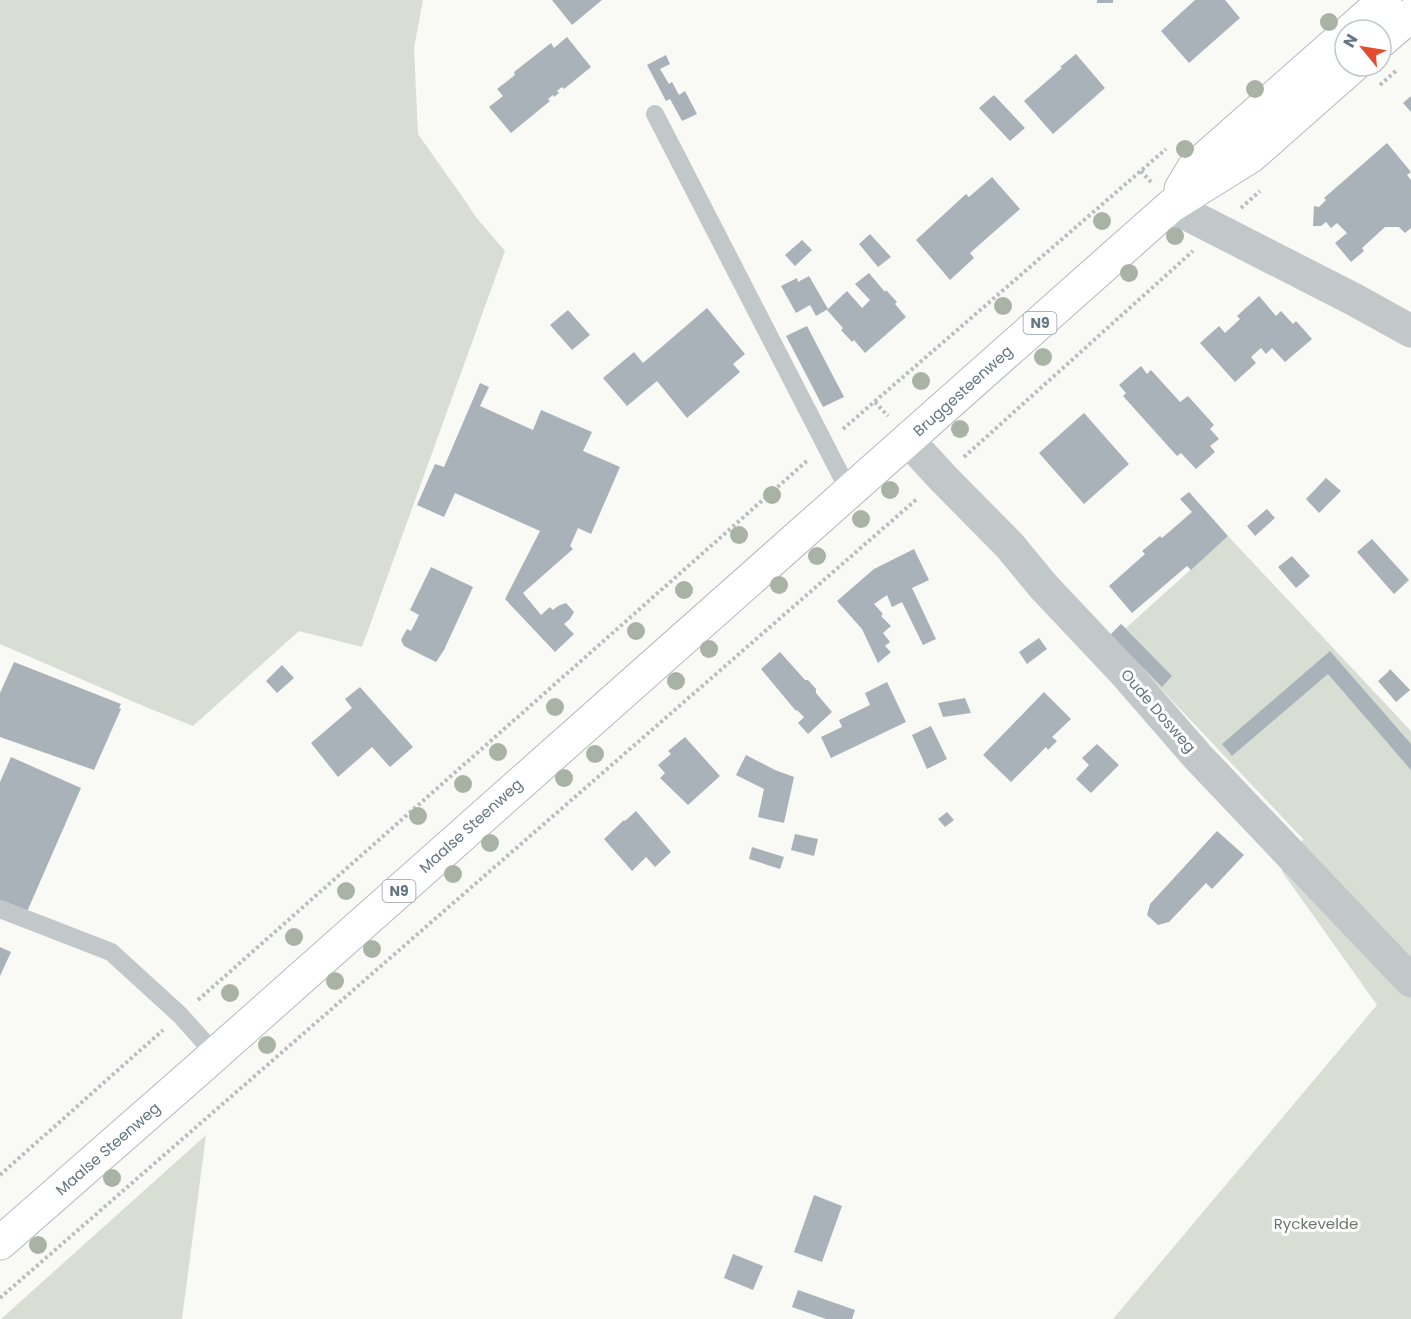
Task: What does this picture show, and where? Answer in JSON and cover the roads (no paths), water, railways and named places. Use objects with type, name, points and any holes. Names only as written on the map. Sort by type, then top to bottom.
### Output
[{"type":"main road","points":[[1365,18],[1385,0]]},
{"type":"main road","points":[[1393,31],[1411,15]]},
{"type":"main road","name":"Bruggesteenweg","points":[[1171,206],[1193,169],[1333,46]]},
{"type":"main road","name":"Bruggesteenweg","points":[[841,497],[1171,206],[1251,156],[1339,78]]},
{"type":"main road","name":"Maalse Steenweg","points":[[0,1243],[841,497]]},
{"type":"street","points":[[1171,206],[1411,330]]},
{"type":"street","name":"Oude Dosweg","points":[[908,440],[1010,546],[1043,586],[1125,673],[1198,757],[1411,981]]},
{"type":"lane","points":[[655,114],[825,445],[841,497]]},
{"type":"lane","points":[[0,909],[111,952],[180,1015],[215,1054]]},
{"type":"park label","name":"Ryckevelde","points":[[1316,1224]]}]
